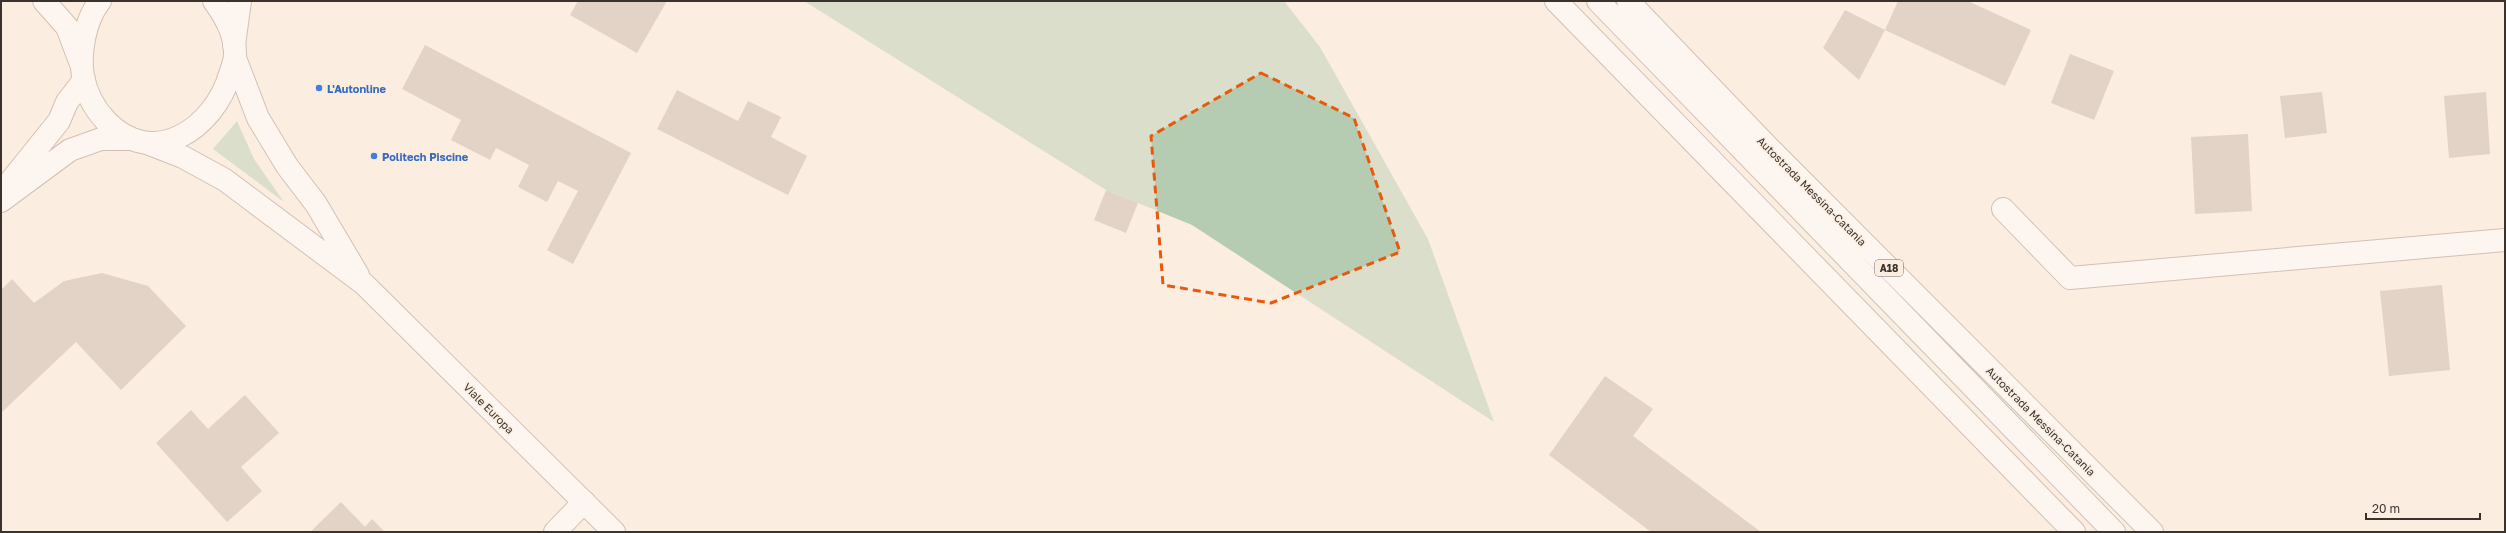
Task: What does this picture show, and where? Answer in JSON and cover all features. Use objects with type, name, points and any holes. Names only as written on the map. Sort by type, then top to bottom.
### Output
[{"type":"main road","points":[[1,194],[59,120],[83,72],[67,27],[44,1]]},
{"type":"main road","points":[[100,1],[87,26],[83,72],[84,87],[96,110],[113,128],[138,141],[183,157],[225,180],[364,284]]},
{"type":"main road","points":[[214,1],[228,20],[234,52],[245,91],[274,146],[316,204],[364,284]]},
{"type":"main road","points":[[1,201],[70,150],[100,139],[138,141],[169,140],[192,130],[212,112],[226,87],[234,52],[240,1]]},
{"type":"main road","points":[[1556,1],[2074,532]]},
{"type":"main road","points":[[1598,1],[2114,532]]},
{"type":"main road","name":"Autostrada Messina-Catania","points":[[1628,1],[1768,147],[2152,532]]},
{"type":"main road","points":[[2002,209],[2070,278],[2505,240]]},
{"type":"main road","name":"Viale Europa","points":[[364,284],[614,532]]},
{"type":"main road","points":[[555,532],[584,502]]},
{"type":"highlighted area","points":[[1261,73],[1354,118],[1400,252],[1271,303],[1163,285],[1151,136]]},
{"type":"green space","points":[[804,1],[1284,1],[1320,47],[1428,239],[1494,422],[1192,225],[1106,190]]},
{"type":"green space","points":[[237,121],[254,159],[284,202],[213,149]]},
{"type":"building","points":[[578,1],[667,1],[637,53],[570,15]]},
{"type":"building","points":[[1898,1],[1968,1],[2031,30],[2005,86],[1885,30]]},
{"type":"building","points":[[1845,10],[1885,30],[1859,80],[1823,48]]},
{"type":"building","points":[[425,45],[631,153],[573,264],[547,250],[578,191],[558,181],[547,202],[518,187],[529,165],[496,148],[490,160],[451,140],[461,120],[402,89]]},
{"type":"building","points":[[2070,54],[2114,71],[2094,120],[2051,103]]},
{"type":"building","points":[[677,90],[738,121],[748,101],[781,117],[771,137],[807,156],[788,195],[657,129]]},
{"type":"building","points":[[2322,92],[2327,133],[2285,138],[2280,96]]},
{"type":"building","points":[[2486,92],[2490,154],[2449,158],[2444,96]]},
{"type":"building","points":[[2248,134],[2252,211],[2195,214],[2191,137]]},
{"type":"building","points":[[1106,190],[1138,203],[1126,233],[1094,220]]},
{"type":"building","points":[[102,273],[148,286],[186,326],[121,390],[76,342],[1,413],[1,290],[12,279],[34,303],[64,281]]},
{"type":"building","points":[[2442,285],[2450,370],[2389,376],[2380,291]]},
{"type":"building","points":[[1605,376],[1653,409],[1633,436],[1761,532],[1651,532],[1549,455]]},
{"type":"building","points":[[245,395],[279,433],[241,467],[262,491],[227,522],[156,443],[191,410],[208,429]]},
{"type":"building","points":[[341,502],[365,527],[372,519],[385,532],[310,532]]},
{"type":"place","name":"L'Autonline","points":[[319,88]]},
{"type":"place","name":"Politech Piscine","points":[[374,156]]}]
